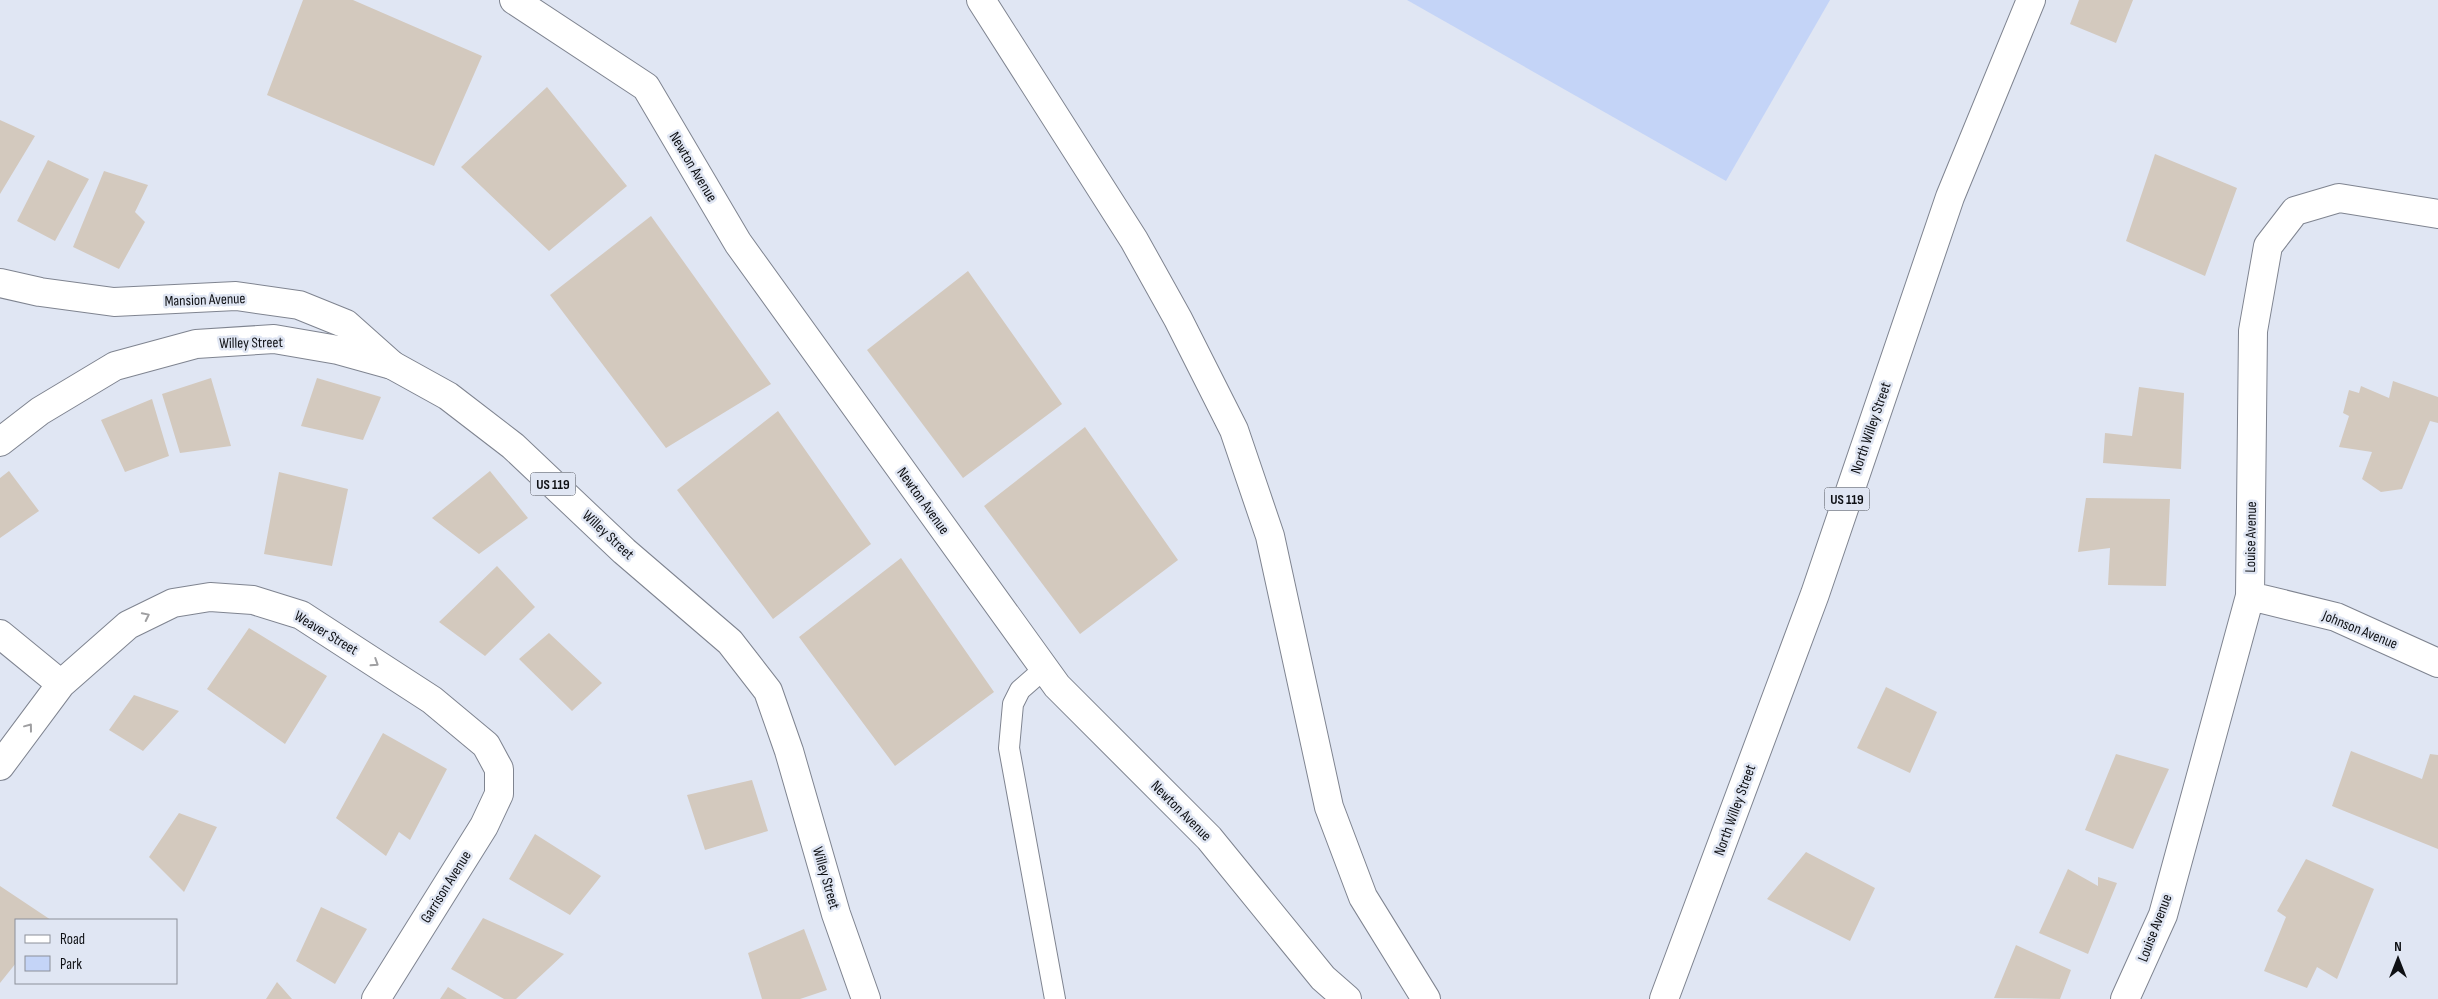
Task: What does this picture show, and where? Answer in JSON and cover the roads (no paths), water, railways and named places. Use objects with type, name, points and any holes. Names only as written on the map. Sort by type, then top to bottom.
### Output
[{"type":"street","name":"Newton Avenue","points":[[514,0],[646,88],[738,243],[1056,686],[1209,838],[1323,978],[1346,999]]},
{"type":"street","points":[[981,0],[1134,240],[1178,318],[1234,430],[1270,536],[1329,807],[1362,897],[1426,999]]},
{"type":"street","name":"North Willey Street","points":[[1664,999],[1815,594],[1950,197],[2031,0]]},
{"type":"street","name":"Louise Avenue","points":[[2125,999],[2163,916],[2250,596],[2253,331],[2268,246],[2294,211],[2339,198],[2438,214]]},
{"type":"street","name":"Mansion Avenue","points":[[0,283],[40,292],[114,302],[236,296],[299,305],[346,324],[392,365]]},
{"type":"street","name":"Willey Street","points":[[0,442],[40,411],[115,366],[196,344],[274,339],[338,350],[392,365],[448,396],[513,446],[624,551],[730,642],[768,691],[789,751],[836,914],[866,999]]},
{"type":"street","name":"Johnson Avenue","points":[[2250,596],[2336,617],[2438,664]]},
{"type":"street","name":"Weaver Street","points":[[0,766],[61,684],[128,625],[172,603],[210,597],[253,600],[301,615],[432,700],[486,745],[499,769]]},
{"type":"street","points":[[0,634],[61,684]]},
{"type":"street","name":"Garrison Avenue","points":[[376,999],[484,826],[499,794],[499,769]]},
{"type":"lane","points":[[1044,669],[1020,690],[1013,704],[1009,748],[1055,999]]}]
